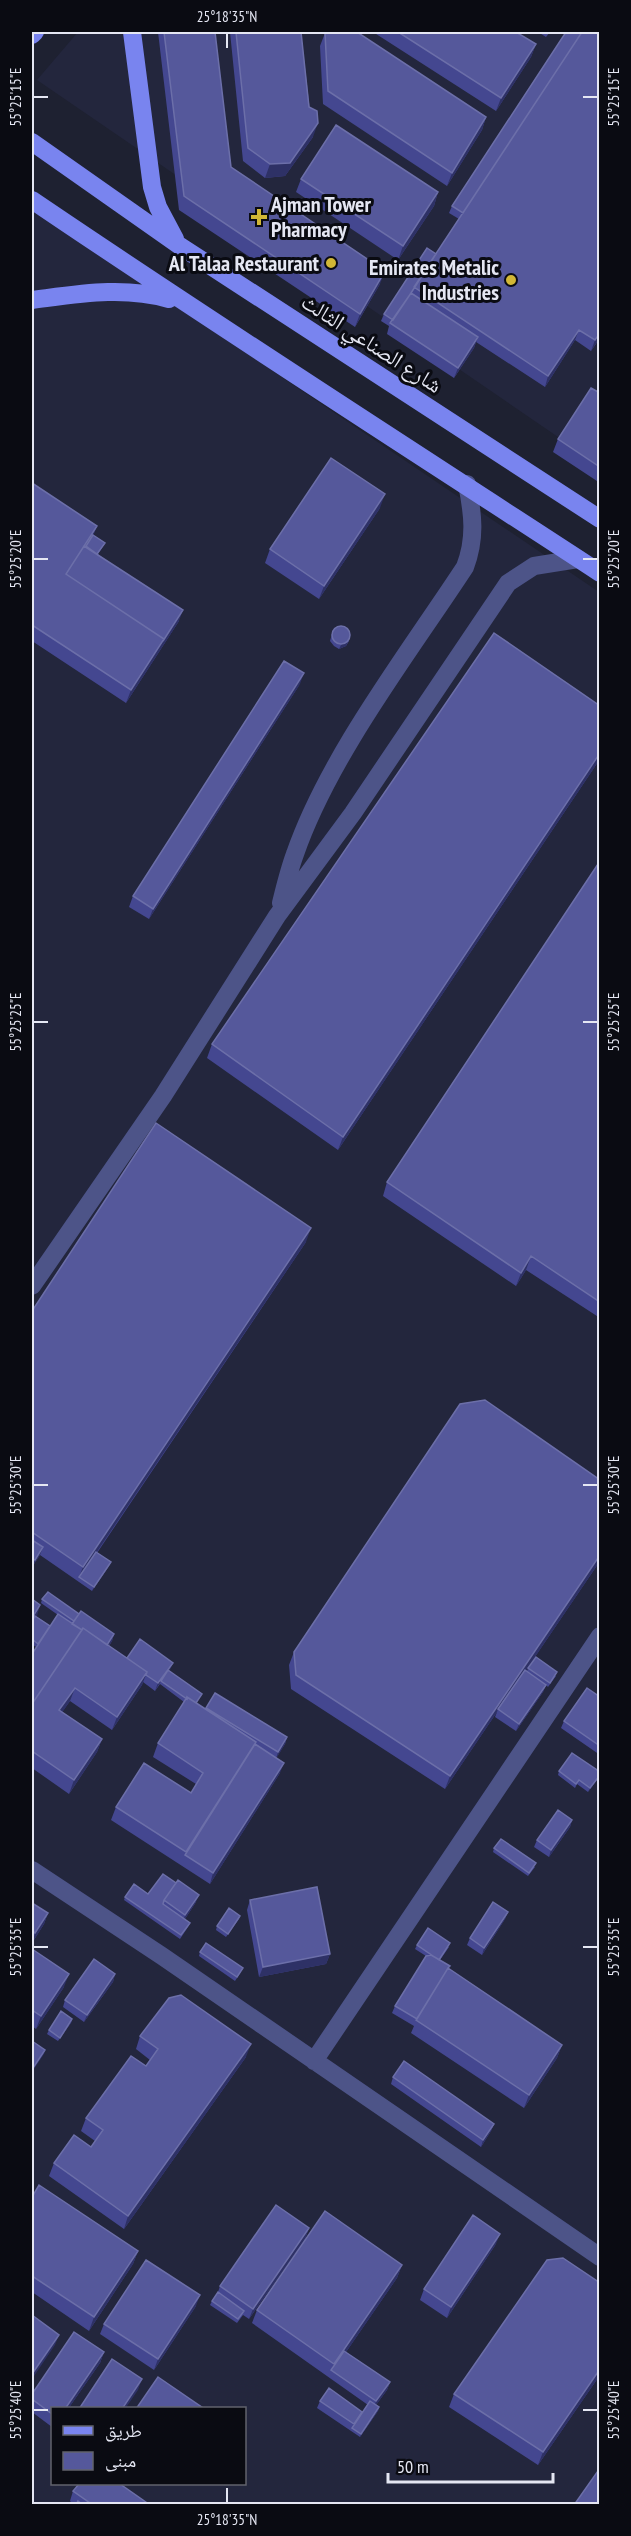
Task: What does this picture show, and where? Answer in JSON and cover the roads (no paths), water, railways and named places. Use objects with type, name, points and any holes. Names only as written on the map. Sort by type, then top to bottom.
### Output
[{"type":"main road","points":[[32,35],[35,32]]},
{"type":"main road","points":[[132,32],[152,187],[166,226],[180,246]]},
{"type":"main road","name":"شارع الصناعي الثالث","points":[[32,142],[180,246],[600,519]]},
{"type":"main road","points":[[32,200],[182,303],[467,484],[600,573]]},
{"type":"main road","points":[[32,300],[115,290],[144,293],[182,303]]},
{"type":"street","points":[[277,916],[295,853],[329,778],[465,567],[474,532],[467,484]]},
{"type":"street","points":[[32,1286],[163,1096],[277,916],[353,813],[508,583],[534,566],[578,559]]},
{"type":"street","points":[[314,2061],[600,1636]]},
{"type":"street","points":[[32,1870],[600,2257]]},
{"type":"place","name":"Ajman Tower Pharmacy","points":[[259,217]]},
{"type":"place","name":"Al Talaa Restaurant","points":[[331,263]]},
{"type":"place","name":"Emirates Metalic Industries","points":[[511,280]]}]
